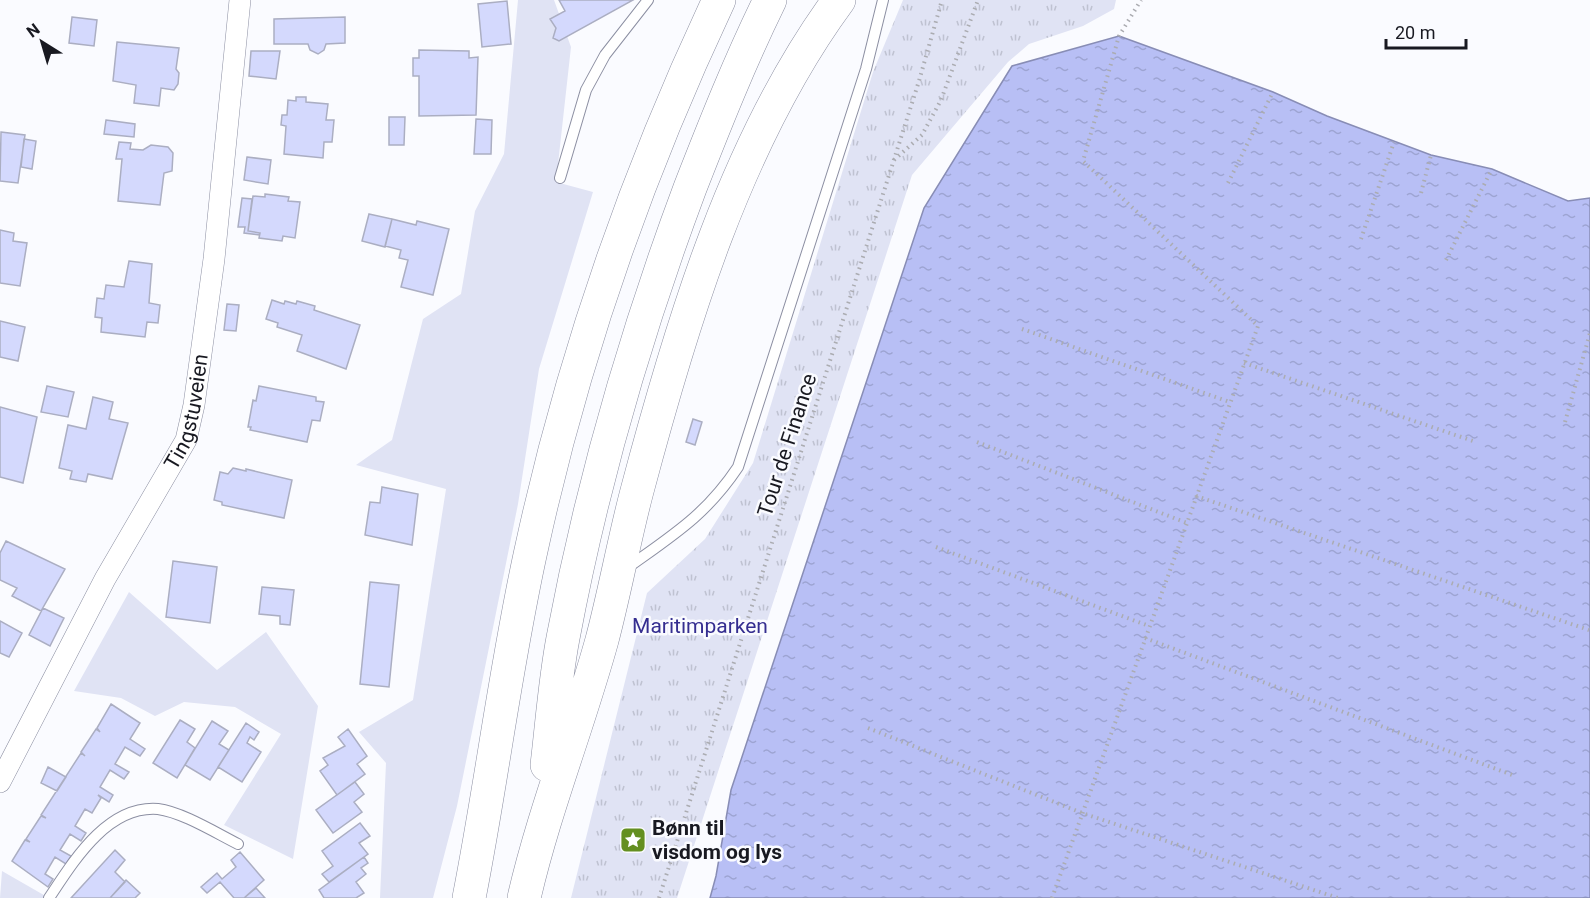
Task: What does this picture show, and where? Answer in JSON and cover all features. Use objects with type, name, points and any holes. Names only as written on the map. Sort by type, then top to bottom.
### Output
[{"type":"highway","points":[[469,898],[529,558],[561,427],[598,303],[652,153],[719,0]]},
{"type":"highway","points":[[526,887],[547,766],[563,640],[609,434],[663,260],[727,92],[770,0]]},
{"type":"highway","points":[[526,887],[602,640],[661,407],[710,255],[764,127],[787,81],[839,0]]},
{"type":"street","name":"Tingstuveien","points":[[0,782],[105,579],[186,440],[194,405],[214,259],[240,0]]},
{"type":"lane","points":[[561,178],[586,90],[605,55],[648,0]]},
{"type":"lane","points":[[617,574],[692,523],[719,496],[738,467],[866,69],[884,0]]},
{"type":"lane","points":[[49,898],[94,838],[122,815],[157,809],[185,818],[238,844]]},
{"type":"path","name":"Tour de Finance","points":[[660,898],[942,0]]},
{"type":"path","points":[[893,160],[922,135],[968,33],[978,0]]},
{"type":"path","points":[[1052,898],[1258,326],[1083,161],[1119,36],[1141,0]]},
{"type":"path","points":[[1228,183],[1273,92]]},
{"type":"path","points":[[1361,239],[1394,142]]},
{"type":"path","points":[[1421,193],[1431,155]]},
{"type":"path","points":[[1446,261],[1492,169]]},
{"type":"path","points":[[1022,329],[1230,402]]},
{"type":"path","points":[[1565,422],[1590,333]]},
{"type":"path","points":[[1244,363],[1473,441]]},
{"type":"path","points":[[977,442],[1186,523]]},
{"type":"path","points":[[1196,496],[1589,630]]},
{"type":"path","points":[[936,548],[1150,626]]},
{"type":"path","points":[[1145,638],[1515,776]]},
{"type":"path","points":[[868,729],[1082,813],[1338,898]]},
{"type":"green space","points":[[518,0],[554,0],[571,47],[556,182],[593,192],[539,369],[518,504],[457,806],[433,898],[380,898],[386,763],[359,732],[413,700],[446,489],[356,465],[392,440],[423,319],[461,294],[475,211],[504,154]]},
{"type":"green space","name":"Maritimparken","points":[[903,0],[1116,0],[1114,9],[1083,26],[1029,44],[1008,62],[912,175],[677,898],[571,898],[647,593],[705,539],[753,463],[873,72]]},
{"type":"green space","points":[[129,592],[217,670],[266,632],[318,706],[293,859],[224,825],[281,734],[235,707],[184,702],[155,716],[121,698],[74,691]]},
{"type":"green space","points":[[2,871],[49,898],[0,898]]},
{"type":"water","points":[[1119,36],[1273,92],[1327,116],[1431,155],[1492,169],[1568,201],[1590,198],[1590,898],[710,898],[731,790],[924,208],[1012,66]]},
{"type":"building","points":[[559,0],[633,0],[559,41],[553,38],[556,28],[550,19],[565,11]]},
{"type":"building","points":[[507,1],[511,44],[482,47],[478,4]]},
{"type":"building","points":[[72,17],[97,20],[94,46],[69,43]]},
{"type":"building","points":[[345,17],[345,43],[326,44],[324,50],[318,54],[310,50],[308,44],[274,44],[274,19]]},
{"type":"building","points":[[117,42],[179,48],[176,69],[179,73],[178,84],[174,90],[161,88],[159,106],[134,103],[136,85],[113,81]]},
{"type":"building","points":[[419,50],[469,51],[469,58],[478,57],[476,115],[419,116],[419,76],[413,76],[413,58],[419,58]]},
{"type":"building","points":[[251,51],[280,51],[276,79],[249,76]]},
{"type":"building","points":[[296,97],[306,97],[306,102],[328,104],[326,120],[334,120],[332,142],[324,142],[323,158],[284,154],[286,126],[281,125],[282,115],[287,115],[288,100],[296,101]]},
{"type":"building","points":[[389,117],[405,117],[404,145],[389,145]]},
{"type":"building","points":[[476,119],[492,120],[491,154],[474,154]]},
{"type":"building","points":[[106,120],[135,124],[134,137],[104,134]]},
{"type":"building","points":[[1,132],[25,135],[18,183],[0,181]]},
{"type":"building","points":[[24,139],[36,141],[32,169],[21,167]]},
{"type":"building","points":[[119,142],[131,143],[130,149],[143,150],[151,145],[168,147],[173,153],[172,171],[164,173],[160,205],[118,201],[122,159],[116,159]]},
{"type":"building","points":[[247,157],[271,160],[268,184],[244,180]]},
{"type":"building","points":[[265,194],[289,197],[288,201],[300,202],[295,238],[283,236],[282,241],[259,238],[260,233],[248,231],[253,196],[265,197]]},
{"type":"building","points":[[242,198],[252,199],[248,231],[260,233],[259,235],[244,233],[245,227],[238,227]]},
{"type":"building","points":[[369,214],[392,219],[385,247],[362,241]]},
{"type":"building","points":[[392,219],[416,225],[417,221],[449,229],[433,295],[401,287],[408,260],[399,258],[401,250],[385,246]]},
{"type":"building","points":[[0,230],[14,233],[13,241],[27,243],[20,286],[0,283]]},
{"type":"building","points":[[129,261],[152,264],[149,303],[160,305],[158,323],[147,322],[145,337],[101,332],[102,318],[95,317],[97,298],[104,299],[106,285],[124,287]]},
{"type":"building","points":[[272,300],[284,304],[285,301],[296,304],[297,301],[315,306],[314,310],[360,325],[346,369],[297,351],[302,335],[277,327],[278,323],[266,319]]},
{"type":"building","points":[[227,304],[239,305],[236,331],[224,330]]},
{"type":"building","points":[[0,321],[25,327],[18,361],[0,357]]},
{"type":"building","points":[[47,386],[74,392],[68,417],[41,412]]},
{"type":"building","points":[[259,386],[316,397],[316,401],[324,402],[320,421],[312,420],[307,442],[250,430],[251,427],[248,427],[253,400],[256,401]]},
{"type":"building","points":[[93,397],[113,402],[109,419],[128,423],[112,479],[88,474],[86,482],[70,479],[72,471],[59,468],[68,425],[86,429]]},
{"type":"building","points":[[0,407],[37,417],[23,483],[0,477]]},
{"type":"building","points":[[693,419],[702,422],[695,445],[686,442]]},
{"type":"building","points":[[233,468],[292,480],[284,518],[222,505],[222,502],[214,500],[220,472],[228,474]]},
{"type":"building","points":[[382,487],[418,494],[412,545],[365,535],[370,502],[380,503]]},
{"type":"building","points":[[6,541],[65,569],[41,611],[12,596],[17,588],[0,580],[0,553]]},
{"type":"building","points":[[173,561],[217,567],[210,623],[166,617]]},
{"type":"building","points":[[370,582],[399,585],[389,687],[360,684]]},
{"type":"building","points":[[262,587],[294,590],[290,625],[280,624],[280,616],[259,614]]},
{"type":"building","points":[[43,608],[64,618],[50,646],[29,635]]},
{"type":"building","points":[[0,621],[22,633],[9,657],[0,653]]},
{"type":"building","points":[[111,704],[140,723],[130,739],[145,749],[140,756],[125,747],[115,764],[129,772],[124,779],[110,770],[100,787],[113,795],[109,802],[98,795],[101,798],[92,813],[85,809],[75,826],[86,833],[81,841],[70,834],[60,850],[71,856],[66,864],[55,857],[45,874],[53,879],[48,887],[12,861],[25,840],[30,842],[26,839],[41,816],[46,818],[41,815],[81,753],[85,756],[81,752],[96,729],[100,732],[97,728]]},
{"type":"building","points":[[180,720],[195,729],[187,742],[195,748],[177,778],[153,763]]},
{"type":"building","points":[[212,721],[228,731],[219,744],[229,750],[210,780],[185,765]]},
{"type":"building","points":[[246,723],[259,732],[254,740],[250,737],[247,743],[261,752],[242,782],[218,767]]},
{"type":"building","points":[[348,729],[367,756],[357,764],[365,774],[337,795],[320,771],[328,765],[323,758],[345,746],[338,737]]},
{"type":"building","points":[[48,767],[66,777],[57,791],[41,783]]},
{"type":"building","points":[[355,782],[364,794],[354,802],[362,812],[333,833],[316,810]]},
{"type":"building","points":[[360,823],[370,836],[359,843],[368,854],[329,882],[322,874],[333,866],[322,851]]},
{"type":"building","points":[[115,850],[125,860],[115,872],[125,882],[110,898],[71,898]]},
{"type":"building","points":[[240,852],[264,880],[244,898],[234,898],[220,882],[207,893],[201,887],[217,873],[222,879],[236,867],[231,860]]},
{"type":"building","points":[[364,857],[368,863],[361,868],[366,874],[356,882],[364,893],[356,898],[324,898],[319,890]]},
{"type":"building","points":[[126,880],[140,893],[135,898],[110,898]]},
{"type":"building","points":[[256,888],[265,898],[244,898]]},
{"type":"place","name":"Bønn til visdom og lys","points":[[633,840]]}]
